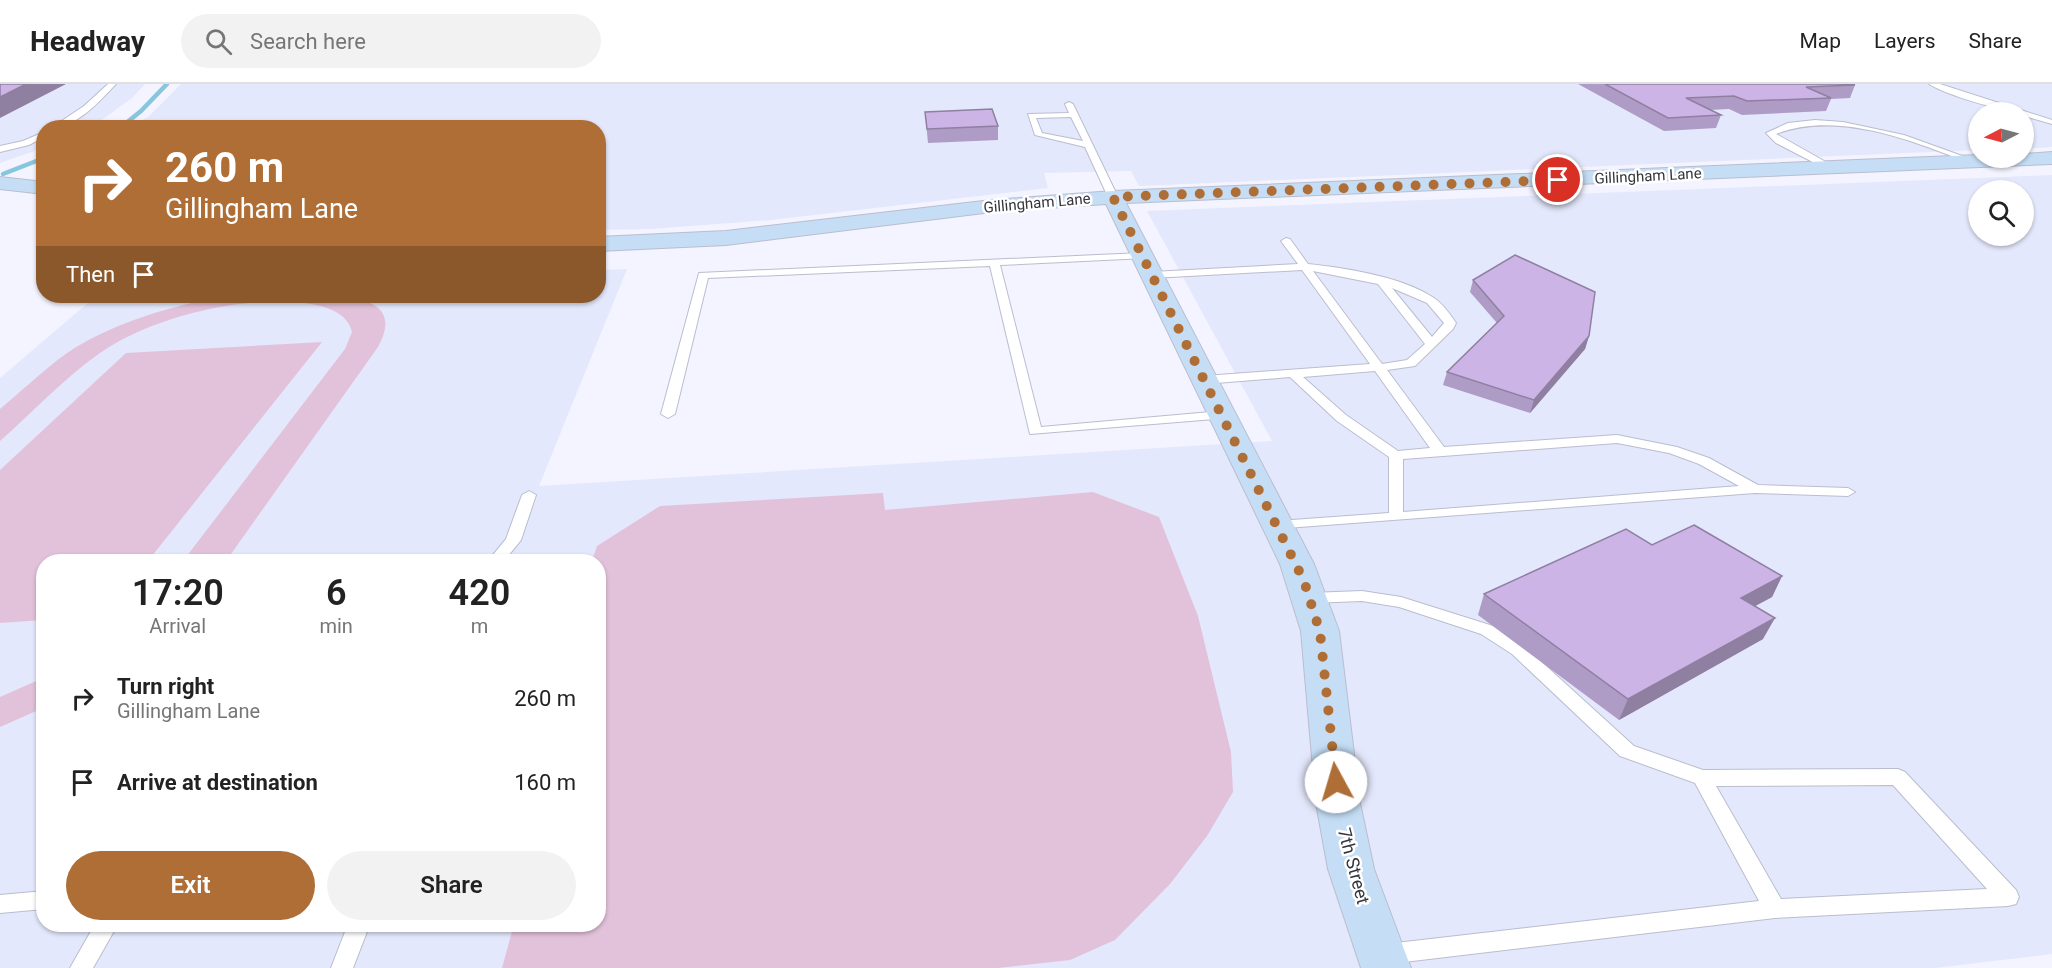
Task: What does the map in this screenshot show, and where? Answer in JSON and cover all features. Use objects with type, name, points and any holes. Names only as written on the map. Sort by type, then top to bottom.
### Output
[{"type":"street","name":"Gillingham Lane","points":[[2034,159],[2052,158]]},
{"type":"street","name":"Gillingham Lane","points":[[606,244],[726,238],[992,206],[1113,197],[1968,162]]},
{"type":"street","points":[[0,183],[36,187]]},
{"type":"street","name":"7th Street","points":[[1113,197],[1297,564],[1310,598],[1320,632],[1338,803],[1350,869],[1384,961]]},
{"type":"lane","points":[[68,120],[87,108],[112,84]]},
{"type":"lane","points":[[1933,84],[1985,102]]},
{"type":"lane","points":[[1069,104],[1113,197]]},
{"type":"lane","points":[[2034,114],[2052,113]]},
{"type":"lane","points":[[1074,115],[1031,116],[1039,135],[1088,144]]},
{"type":"lane","points":[[2034,115],[2052,122]]},
{"type":"lane","points":[[1830,168],[1779,141],[1770,133],[1788,126],[1820,123],[1867,128],[1926,143],[1968,159]]},
{"type":"lane","points":[[0,149],[26,143],[36,138]]},
{"type":"lane","points":[[1286,240],[1440,452]]},
{"type":"lane","points":[[994,262],[1035,431],[1222,415]]},
{"type":"lane","points":[[668,414],[703,275],[994,262],[1305,267],[1323,269],[1412,291],[1435,304],[1450,323],[1411,363],[1378,368],[1204,380]]},
{"type":"lane","points":[[1383,284],[1431,344]]},
{"type":"lane","points":[[1293,374],[1332,413],[1362,436],[1395,455],[1617,439],[1672,450],[1704,461],[1755,489]]},
{"type":"lane","points":[[1395,455],[1396,517]]},
{"type":"lane","points":[[1278,526],[1755,489],[1848,492]]},
{"type":"lane","points":[[502,554],[513,540],[529,495]]},
{"type":"lane","points":[[1310,598],[1362,596],[1401,602],[1487,630],[1518,650],[1627,751],[1702,778],[1898,777],[2008,897],[1775,909],[1384,961]]},
{"type":"lane","points":[[1702,778],[1775,909]]},
{"type":"lane","points":[[0,904],[36,901]]},
{"type":"lane","points":[[81,968],[102,932]]},
{"type":"lane","points":[[342,968],[356,932]]},
{"type":"shaded area","points":[[0,84],[145,84],[132,98],[102,120],[36,120],[36,150],[0,163]]},
{"type":"shaded area","points":[[181,84],[2052,84],[2052,147],[2034,148],[2034,102],[1968,102],[1968,150],[1139,186],[1131,171],[1044,173],[1048,188],[771,220],[651,229],[606,230],[606,120],[143,120]]},
{"type":"shaded area","points":[[2052,175],[2052,954],[1935,968],[0,968],[0,378],[88,303],[606,303],[606,270],[627,269],[539,486],[1272,441],[1147,211]]},
{"type":"shaded area","points":[[247,303],[171,319],[121,340],[100,353],[61,384],[0,441],[0,409],[67,353],[123,324],[185,305]]},
{"type":"shaded area","points":[[305,303],[370,303],[375,305],[383,315],[385,328],[378,347],[231,554],[188,554],[345,349],[352,332],[349,325],[340,314]]},
{"type":"shaded area","points":[[322,342],[154,554],[36,554],[36,620],[0,623],[0,470],[126,353]]},
{"type":"shaded area","points":[[1093,492],[1159,517],[1198,616],[1231,752],[1233,792],[1207,836],[1170,884],[1115,940],[1070,960],[998,968],[502,968],[512,932],[606,932],[606,554],[594,554],[597,546],[660,506],[883,493],[885,510]]},
{"type":"shaded area","points":[[36,681],[36,711],[0,727],[0,697]]},
{"type":"building","points":[[0,84],[26,84],[0,97]]},
{"type":"building","points":[[1605,84],[1855,85],[1806,87],[1831,98],[1747,101],[1734,96],[1686,98],[1721,115],[1668,118]]},
{"type":"building","points":[[992,109],[998,126],[927,129],[925,112]]},
{"type":"building","points":[[1515,255],[1595,292],[1589,336],[1534,400],[1447,372],[1504,316],[1473,280]]},
{"type":"building","points":[[1694,525],[1782,576],[1741,598],[1775,618],[1628,699],[1484,594],[1626,529],[1652,545]]},
{"type":"waterway","points":[[130,120],[167,84]]},
{"type":"waterway","points":[[3,174],[36,161]]},
{"type":"route","points":[[1336,782],[1320,632],[1304,581],[1113,197],[1558,180]]}]
